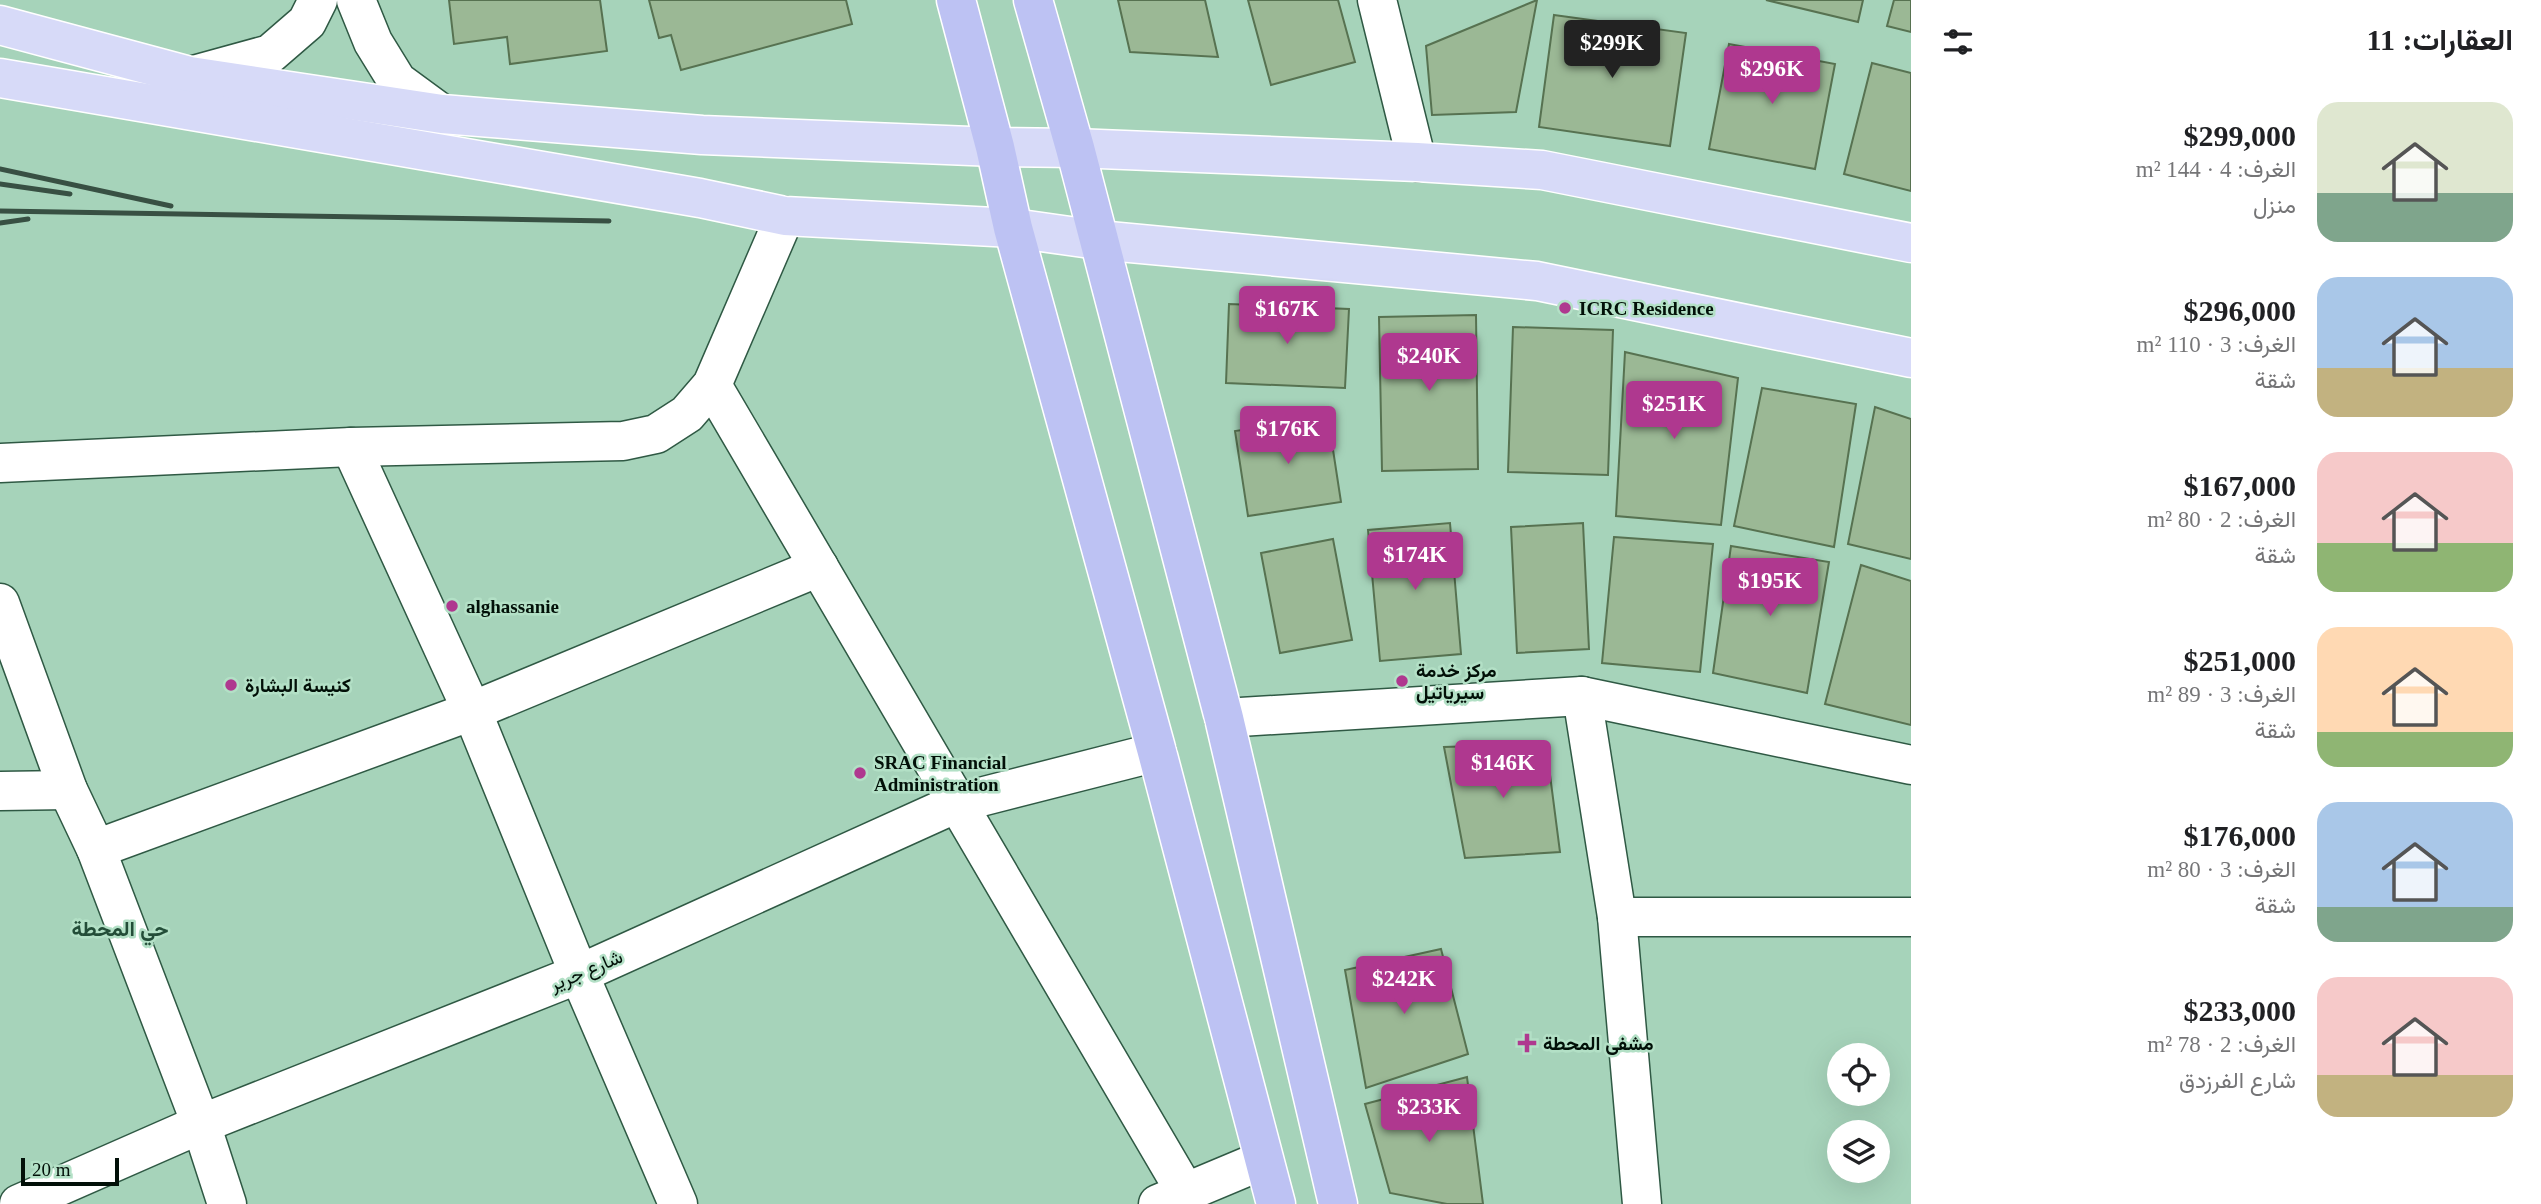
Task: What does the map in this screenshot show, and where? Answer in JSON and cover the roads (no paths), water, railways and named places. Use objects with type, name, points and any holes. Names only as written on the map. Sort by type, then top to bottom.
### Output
[{"type":"highway","points":[[956,0],[1013,228],[1157,752],[1276,1204]]},
{"type":"highway","points":[[1033,0],[1075,148],[1224,718],[1338,1204]]},
{"type":"main road","points":[[0,25],[190,76],[442,114],[702,135],[1417,162],[1542,170],[1911,243]]},
{"type":"main road","points":[[0,78],[699,198],[785,216],[1013,228],[1098,240],[1537,281],[1911,358]]},
{"type":"street","points":[[190,76],[270,54],[307,22],[317,0]]},
{"type":"street","points":[[356,0],[373,42],[397,81],[442,114]]},
{"type":"street","points":[[1377,0],[1417,162]]},
{"type":"street","points":[[0,463],[351,447],[623,441],[656,434],[687,414],[712,385],[785,216]]},
{"type":"street","points":[[712,385],[957,803],[1172,1198],[1263,1160]]},
{"type":"street","points":[[351,447],[472,711],[579,974],[678,1204]]},
{"type":"street","points":[[96,849],[472,711],[819,567]]},
{"type":"street","points":[[0,603],[68,790],[96,849],[201,1124],[227,1204]]},
{"type":"street","points":[[1582,695],[1617,917],[1642,1204]]},
{"type":"street","points":[[1224,718],[1582,695],[1911,765]]},
{"type":"street","name":"شارع جرير","points":[[19,1204],[201,1124],[579,974],[957,803],[1157,752]]},
{"type":"street","points":[[0,791],[68,790]]},
{"type":"street","points":[[1617,917],[1911,917]]},
{"type":"railway","points":[[0,169],[171,206]]},
{"type":"railway","points":[[0,184],[70,194]]},
{"type":"railway","points":[[0,211],[609,221]]},
{"type":"railway","points":[[0,223],[28,219]]},
{"type":"place","name":"ICRC Residence","points":[[1565,308]]},
{"type":"place","name":"alghassanie","points":[[452,606]]},
{"type":"place","name":"مركز خدمة سيرياتيل","points":[[1402,681]]},
{"type":"place","name":"كنيسة البشارة","points":[[231,685]]},
{"type":"place","name":"SRAC Financial Administration","points":[[860,773]]},
{"type":"place","name":"مشفى المحطة","points":[[1527,1043]]},
{"type":"district","name":"حي المحطة","points":[[120,929]]}]
